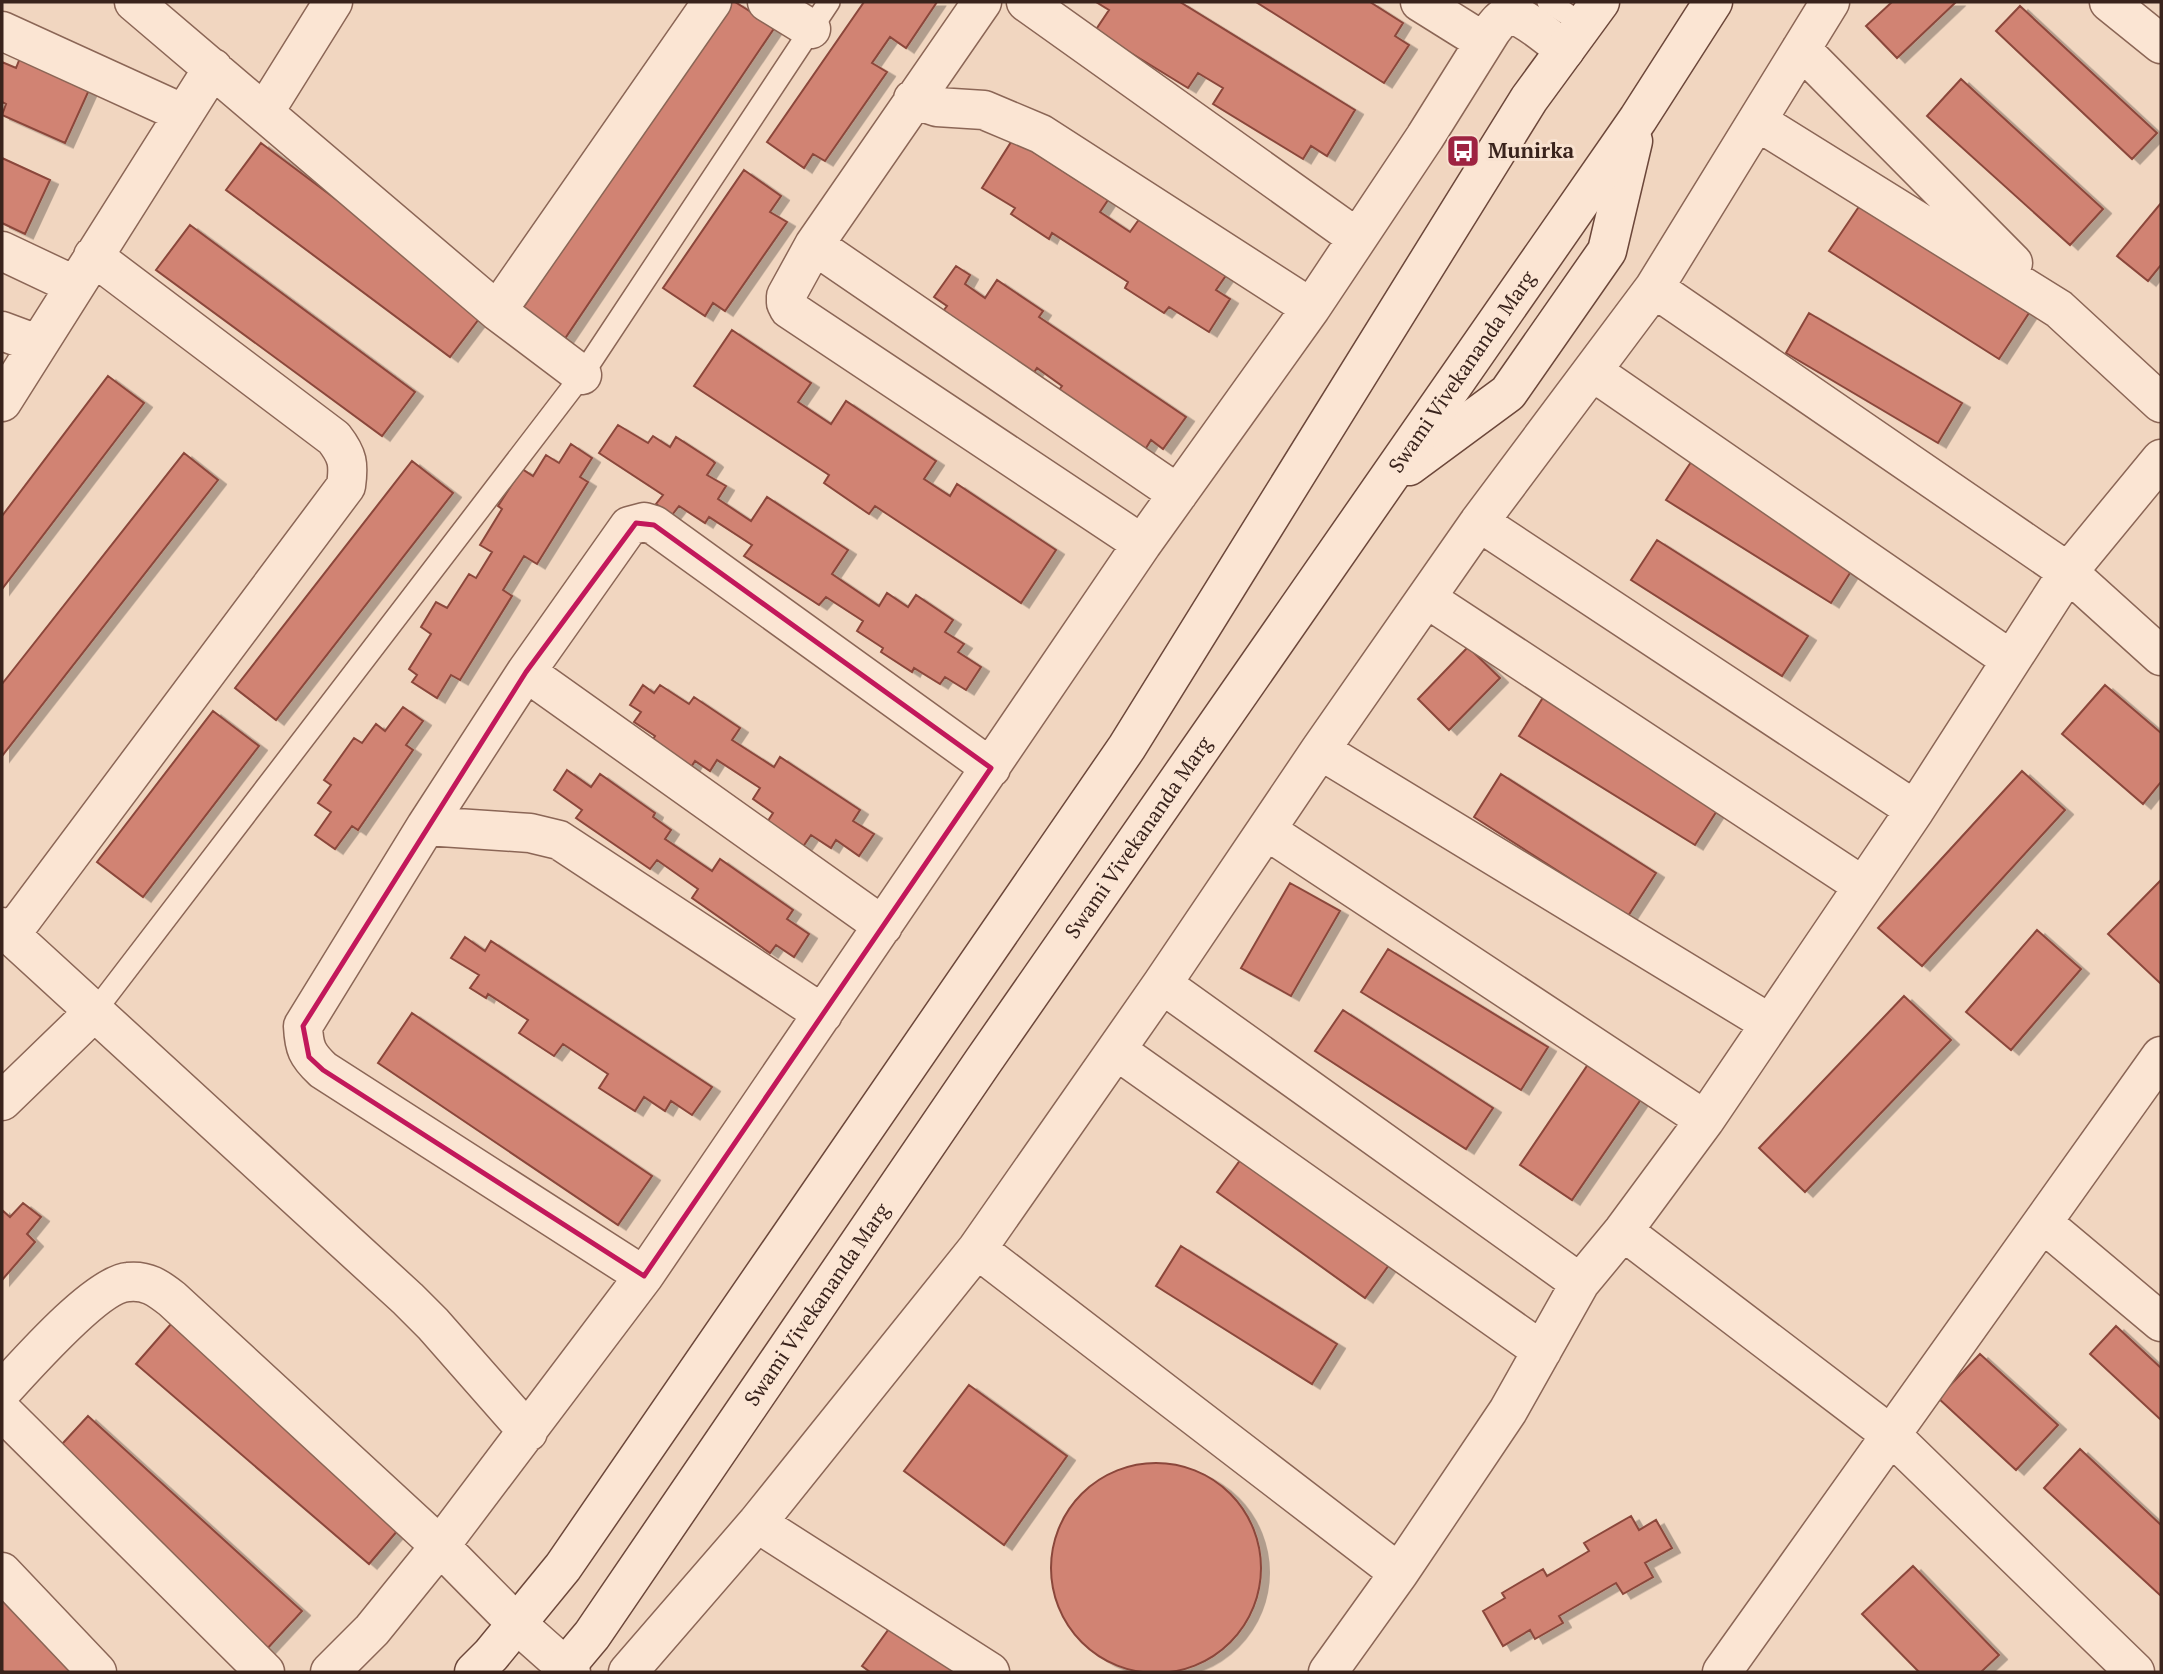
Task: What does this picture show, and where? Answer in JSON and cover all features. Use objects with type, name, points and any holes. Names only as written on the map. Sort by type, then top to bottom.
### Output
[{"type":"street","points":[[134,2],[497,311],[582,375]]},
{"type":"street","points":[[265,111],[333,2]]},
{"type":"street","points":[[497,311],[712,2]]},
{"type":"street","points":[[767,2],[820,15]]},
{"type":"street","points":[[982,2],[814,244],[786,296],[786,303],[789,309],[1142,544]]},
{"type":"street","points":[[1026,2],[1357,238]]},
{"type":"street","points":[[1420,2],[1484,42]]},
{"type":"street","name":"Swami Vivekananda Marg","points":[[566,1671],[982,1063],[1385,483],[1508,393],[1606,251],[1638,119],[1713,2]]},
{"type":"street","points":[[628,1672],[757,1523],[977,1249],[1479,522],[1654,288],[1830,2]]},
{"type":"street","points":[[2109,2],[2161,44]]},
{"type":"street","points":[[330,1672],[372,1630],[440,1546],[643,1276],[1142,544],[1311,308],[1425,137],[1484,42],[1506,15],[1583,26],[1529,99],[1127,747],[563,1567],[474,1672]]},
{"type":"street","points":[[2,31],[184,114]]},
{"type":"street","points":[[1801,49],[2059,309],[2161,403]]},
{"type":"street","points":[[2,402],[214,68]]},
{"type":"street","points":[[913,99],[937,107],[984,110],[1041,134],[1311,308]]},
{"type":"street","points":[[1757,121],[2059,309]]},
{"type":"street","points":[[814,244],[1178,494]]},
{"type":"street","points":[[2,251],[84,271],[334,438],[344,452],[349,466],[346,486],[6,931],[408,1299],[528,1432]]},
{"type":"street","points":[[1654,288],[2068,572],[2161,656]]},
{"type":"street","points":[[2,331],[37,344]]},
{"type":"street","points":[[1592,371],[2011,660]]},
{"type":"street","points":[[1328,1672],[1399,1573],[1508,1411],[1580,1283],[1623,1231],[1705,1120],[1914,810],[2068,572],[2161,459]]},
{"type":"street","points":[[643,1276],[323,1070],[309,1057],[304,1042],[303,1026],[426,825],[526,672],[629,526],[644,522],[654,525],[991,768]]},
{"type":"street","points":[[1479,522],[1914,810]]},
{"type":"street","points":[[1426,598],[1863,886]]},
{"type":"street","points":[[526,672],[883,926]]},
{"type":"street","points":[[1320,750],[1769,1023]]},
{"type":"street","points":[[426,825],[530,833],[559,840],[823,1014]]},
{"type":"street","points":[[1266,830],[1705,1120]]},
{"type":"street","points":[[1162,984],[1580,1283]]},
{"type":"street","points":[[2,1101],[95,1011]]},
{"type":"street","points":[[1116,1049],[1542,1351]]},
{"type":"street","points":[[1721,1672],[2161,1056]]},
{"type":"street","points":[[2043,1223],[2161,1322]]},
{"type":"street","points":[[1623,1231],[1891,1436],[2135,1672]]},
{"type":"street","points":[[977,1249],[1399,1573]]},
{"type":"street","points":[[2,1391],[54,1335],[110,1287],[125,1282],[143,1282],[155,1286],[440,1546],[566,1671]]},
{"type":"street","points":[[2,1411],[265,1672]]},
{"type":"street","points":[[757,1523],[990,1672]]},
{"type":"street","points":[[2,1572],[97,1672]]},
{"type":"lane","points":[[1548,2],[1583,26]]},
{"type":"lane","points":[[95,1011],[582,375],[820,15]]},
{"type":"highlighted area","points":[[636,523],[654,525],[991,768],[644,1276],[323,1070],[309,1057],[303,1026],[526,672]]},
{"type":"building","points":[[728,2],[735,2],[775,27],[564,340],[521,311]]},
{"type":"building","points":[[864,2],[937,2],[906,48],[890,37],[872,63],[887,72],[825,161],[813,154],[804,168],[767,142]]},
{"type":"building","points":[[1096,2],[1180,2],[1355,110],[1327,156],[1311,146],[1303,159],[1213,104],[1223,88],[1198,73],[1188,88],[1095,31],[1109,10]]},
{"type":"building","points":[[1256,2],[1370,2],[1403,23],[1395,36],[1409,45],[1384,83]]},
{"type":"building","points":[[1892,2],[1956,2],[1897,58],[1866,26]]},
{"type":"building","points":[[2020,6],[2157,133],[2132,159],[1996,31]]},
{"type":"building","points":[[20,58],[89,90],[65,143],[2,115],[6,104],[2,102],[2,62],[16,68]]},
{"type":"building","points":[[1961,79],[2103,209],[2070,245],[1927,116]]},
{"type":"building","points":[[1013,139],[1108,200],[1100,212],[1130,232],[1140,218],[1227,274],[1216,290],[1230,299],[1209,332],[1169,307],[1164,313],[1125,288],[1128,282],[1052,233],[1049,239],[1011,214],[1015,208],[982,188]]},
{"type":"building","points":[[261,143],[485,311],[450,357],[226,190]]},
{"type":"building","points":[[2,158],[50,180],[25,234],[2,223]]},
{"type":"building","points":[[744,170],[781,196],[770,212],[787,222],[725,311],[713,303],[705,316],[663,288]]},
{"type":"building","points":[[2161,203],[2161,265],[2148,281],[2117,256]]},
{"type":"building","points":[[1860,205],[2029,313],[1999,359],[1829,251]]},
{"type":"building","points":[[190,225],[415,392],[382,436],[156,270]]},
{"type":"building","points":[[956,266],[970,275],[965,284],[985,298],[997,280],[1043,311],[1039,317],[1186,417],[1163,449],[1151,440],[1143,453],[1053,398],[1062,386],[1037,368],[1031,377],[936,320],[947,306],[934,297]]},
{"type":"building","points":[[1809,313],[1962,403],[1938,443],[1786,353]]},
{"type":"building","points":[[732,330],[811,383],[798,402],[831,424],[846,401],[936,461],[924,479],[950,496],[957,484],[1056,550],[1021,603],[875,506],[869,514],[824,483],[829,475],[694,386]]},
{"type":"building","points":[[108,376],[144,403],[2,589],[2,516]]},
{"type":"building","points":[[618,425],[648,443],[653,436],[670,447],[676,437],[713,461],[715,463],[707,475],[726,486],[718,499],[751,521],[767,497],[848,550],[832,574],[879,606],[887,593],[908,607],[916,595],[953,620],[945,632],[964,644],[958,652],[981,667],[966,690],[945,677],[940,684],[914,668],[912,672],[881,652],[883,648],[857,631],[863,621],[826,597],[819,605],[744,556],[752,545],[709,517],[705,523],[679,506],[672,515],[656,504],[663,495],[599,453]]},
{"type":"building","points":[[571,444],[592,458],[580,477],[588,482],[537,564],[524,556],[503,590],[512,596],[460,680],[451,675],[437,698],[412,682],[417,675],[409,669],[431,634],[421,627],[436,602],[447,608],[469,574],[476,578],[492,552],[480,545],[502,509],[498,506],[522,469],[533,476],[546,455],[559,463]]},
{"type":"building","points":[[184,453],[218,480],[2,756],[2,684]]},
{"type":"building","points":[[1693,459],[1857,562],[1831,603],[1666,500]]},
{"type":"building","points":[[412,461],[453,493],[276,720],[235,688]]},
{"type":"building","points":[[1657,540],[1808,636],[1782,676],[1631,580]]},
{"type":"building","points":[[1468,647],[1500,678],[1449,730],[1418,699]]},
{"type":"building","points":[[643,685],[654,693],[660,685],[689,704],[694,697],[740,728],[732,740],[774,767],[780,757],[860,810],[853,821],[874,834],[859,856],[836,840],[831,848],[811,835],[802,848],[766,824],[773,813],[753,799],[760,788],[717,760],[710,771],[695,761],[688,772],[648,747],[655,736],[634,722],[641,712],[630,705]]},
{"type":"building","points":[[2105,685],[2161,733],[2161,782],[2143,804],[2062,734]]},
{"type":"building","points":[[1544,696],[1720,806],[1695,845],[1519,736]]},
{"type":"building","points":[[403,707],[423,721],[406,745],[413,750],[358,830],[352,826],[335,849],[315,835],[331,812],[318,803],[331,785],[324,780],[354,738],[362,743],[376,724],[385,731]]},
{"type":"building","points":[[213,711],[259,746],[143,897],[97,862]]},
{"type":"building","points":[[567,770],[591,787],[600,774],[655,813],[653,817],[671,830],[665,839],[712,871],[720,859],[793,910],[787,919],[809,934],[794,957],[776,945],[770,953],[692,898],[698,889],[657,860],[650,869],[576,818],[582,810],[554,790]]},
{"type":"building","points":[[2022,771],[2065,810],[1922,966],[1878,928]]},
{"type":"building","points":[[1501,774],[1656,873],[1628,916],[1474,817]]},
{"type":"building","points":[[2161,882],[2161,984],[2108,934]]},
{"type":"building","points":[[1290,883],[1340,911],[1291,996],[1241,968]]},
{"type":"building","points":[[2037,930],[2081,969],[2011,1050],[1966,1012]]},
{"type":"building","points":[[465,937],[485,951],[491,941],[712,1087],[692,1115],[671,1101],[665,1111],[644,1097],[635,1111],[599,1088],[608,1074],[563,1044],[554,1056],[519,1033],[528,1020],[488,994],[486,998],[470,988],[479,975],[451,958]]},
{"type":"building","points":[[1388,949],[1548,1047],[1521,1090],[1361,992]]},
{"type":"building","points":[[1904,996],[1951,1040],[1805,1192],[1759,1148]]},
{"type":"building","points":[[1343,1010],[1493,1108],[1466,1149],[1315,1051]]},
{"type":"building","points":[[412,1013],[652,1176],[618,1225],[378,1063]]},
{"type":"building","points":[[1593,1057],[1646,1092],[1572,1200],[1520,1165]]},
{"type":"building","points":[[1249,1148],[1397,1254],[1365,1298],[1217,1192]]},
{"type":"building","points":[[23,1203],[41,1217],[27,1234],[35,1242],[2,1280],[2,1210],[10,1217]]},
{"type":"building","points":[[1181,1246],[1337,1344],[1312,1384],[1156,1286]]},
{"type":"building","points":[[171,1324],[404,1523],[369,1564],[136,1364]]},
{"type":"building","points":[[2116,1326],[2161,1368],[2161,1420],[2090,1354]]},
{"type":"building","points":[[1980,1354],[2058,1425],[2016,1470],[1938,1398]]},
{"type":"building","points":[[969,1385],[1067,1456],[1004,1545],[904,1471]]},
{"type":"building","points":[[88,1416],[302,1611],[265,1651],[51,1456]]},
{"type":"building","points":[[2080,1449],[2161,1525],[2161,1596],[2044,1488]]},
{"type":"building","points":[[1156,1463],[1196,1471],[1230,1494],[1253,1528],[1261,1568],[1253,1608],[1230,1642],[1196,1665],[1156,1673],[1116,1665],[1082,1642],[1059,1608],[1051,1568],[1059,1528],[1082,1494],[1116,1471]]},
{"type":"building","points":[[1631,1516],[1639,1530],[1656,1520],[1672,1548],[1645,1563],[1653,1577],[1623,1594],[1616,1583],[1559,1616],[1563,1623],[1535,1639],[1530,1630],[1503,1646],[1483,1611],[1505,1598],[1502,1593],[1543,1569],[1547,1576],[1589,1551],[1584,1543]]},
{"type":"building","points":[[1913,1566],[1999,1655],[1981,1672],[1919,1672],[1862,1614]]},
{"type":"building","points":[[2,1588],[87,1672],[4,1672]]},
{"type":"building","points":[[891,1626],[956,1672],[870,1672],[862,1666]]},
{"type":"place","name":"Munirka","points":[[1463,151]]}]
